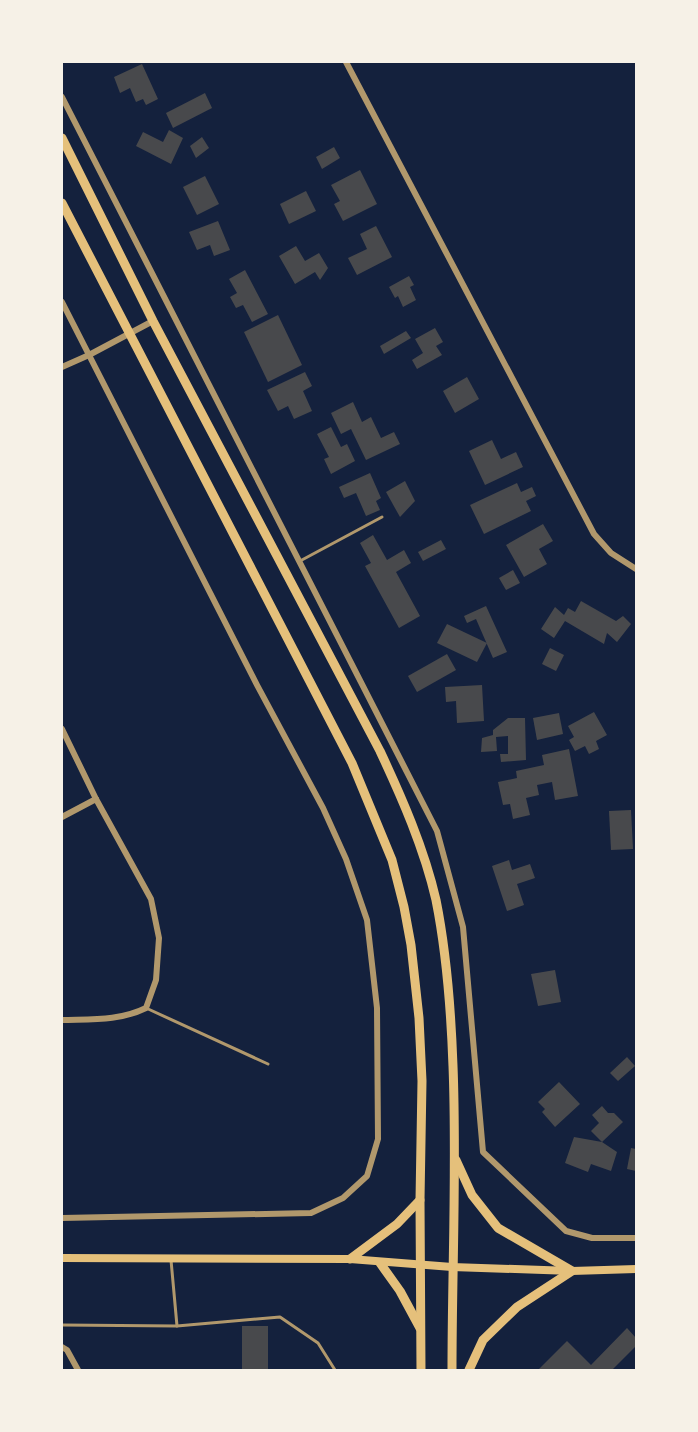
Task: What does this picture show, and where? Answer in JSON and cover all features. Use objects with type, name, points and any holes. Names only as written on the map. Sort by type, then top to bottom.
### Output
[{"type":"highway","points":[[62,138],[153,321],[380,751],[416,836],[435,898],[448,978],[452,1031],[455,1158],[452,1371]]},
{"type":"highway","points":[[62,204],[228,520],[352,763],[392,860],[411,945],[419,1018],[423,1125],[420,1200],[421,1371]]},
{"type":"highway","points":[[455,1158],[472,1195],[498,1228],[572,1271],[517,1307],[483,1340],[469,1371]]},
{"type":"highway","points":[[350,1259],[397,1224],[420,1200]]},
{"type":"highway","points":[[380,1263],[400,1291],[421,1330]]},
{"type":"main road","points":[[62,1258],[350,1259],[452,1267],[572,1271],[636,1269]]},
{"type":"street","points":[[346,62],[594,534],[611,553],[636,569]]},
{"type":"street","points":[[62,97],[437,831],[463,927],[483,1152],[566,1231],[592,1238],[636,1238]]},
{"type":"street","points":[[62,302],[257,685],[323,808],[346,859],[367,920],[377,1008],[378,1139],[368,1176],[343,1198],[311,1213],[62,1218]]},
{"type":"street","points":[[62,367],[153,321]]},
{"type":"street","points":[[62,729],[96,799],[151,899],[159,938],[156,980],[146,1008],[130,1016],[62,1020]]},
{"type":"street","points":[[62,817],[96,799]]},
{"type":"street","points":[[62,1347],[67,1350],[78,1371]]},
{"type":"lane","points":[[300,561],[382,518]]},
{"type":"lane","points":[[146,1008],[268,1064]]},
{"type":"lane","points":[[171,1258],[177,1326]]},
{"type":"lane","points":[[62,1325],[177,1326],[280,1317],[318,1342],[335,1371]]},
{"type":"building","points":[[142,64],[158,99],[146,105],[143,99],[136,102],[130,88],[120,93],[114,77]]},
{"type":"building","points":[[205,93],[212,108],[173,128],[166,113]]},
{"type":"building","points":[[169,130],[183,138],[171,164],[136,146],[143,132],[163,142]]},
{"type":"building","points":[[202,137],[209,148],[196,158],[190,146]]},
{"type":"building","points":[[334,147],[340,158],[322,169],[316,157]]},
{"type":"building","points":[[360,170],[377,204],[343,221],[334,204],[340,201],[331,185]]},
{"type":"building","points":[[205,176],[219,204],[197,215],[183,187]]},
{"type":"building","points":[[306,191],[316,211],[289,224],[280,204]]},
{"type":"building","points":[[218,221],[230,250],[214,256],[210,245],[197,250],[189,232]]},
{"type":"building","points":[[376,226],[392,257],[357,275],[348,258],[367,249],[360,234]]},
{"type":"building","points":[[296,246],[305,261],[319,253],[328,268],[320,280],[315,272],[295,284],[279,256]]},
{"type":"building","points":[[245,270],[268,314],[252,322],[243,305],[236,308],[230,297],[237,293],[229,279]]},
{"type":"building","points":[[409,276],[414,285],[410,287],[416,300],[403,307],[398,296],[395,298],[389,287]]},
{"type":"building","points":[[278,315],[302,365],[268,382],[244,332]]},
{"type":"building","points":[[435,328],[443,342],[436,346],[442,355],[417,369],[412,360],[423,353],[415,339]]},
{"type":"building","points":[[406,331],[411,338],[384,354],[380,346]]},
{"type":"building","points":[[305,372],[312,386],[303,391],[312,411],[294,419],[288,406],[278,411],[267,390]]},
{"type":"building","points":[[467,377],[479,399],[455,413],[443,391]]},
{"type":"building","points":[[353,402],[362,422],[371,417],[381,438],[394,432],[400,444],[366,460],[351,429],[341,434],[331,413]]},
{"type":"building","points":[[331,427],[341,447],[347,444],[355,461],[331,474],[324,459],[329,457],[317,434]]},
{"type":"building","points":[[492,440],[501,459],[516,452],[523,467],[485,485],[469,451]]},
{"type":"building","points":[[370,473],[381,498],[376,501],[380,510],[366,516],[356,493],[344,498],[339,487]]},
{"type":"building","points":[[405,481],[415,501],[400,517],[386,492]]},
{"type":"building","points":[[517,483],[521,492],[532,487],[536,496],[526,501],[531,511],[484,534],[470,505]]},
{"type":"building","points":[[543,524],[553,541],[539,549],[547,564],[524,577],[506,545]]},
{"type":"building","points":[[373,535],[387,560],[404,550],[411,563],[396,572],[420,616],[399,628],[365,566],[371,563],[360,543]]},
{"type":"building","points":[[441,540],[446,549],[423,561],[418,552]]},
{"type":"building","points":[[513,570],[520,583],[506,590],[499,578]]},
{"type":"building","points":[[581,601],[616,621],[623,616],[631,624],[617,642],[607,633],[604,644],[565,621],[554,638],[541,629],[555,607],[564,615],[568,608],[575,612]]},
{"type":"building","points":[[486,606],[507,652],[493,658],[476,619],[467,623],[464,616]]},
{"type":"building","points":[[447,624],[487,643],[477,662],[437,643]]},
{"type":"building","points":[[550,648],[564,655],[556,671],[542,664]]},
{"type":"building","points":[[447,654],[456,670],[417,692],[408,676]]},
{"type":"building","points":[[482,685],[484,721],[457,723],[456,701],[446,702],[445,687]]},
{"type":"building","points":[[594,712],[607,735],[596,741],[599,749],[589,754],[585,746],[575,751],[569,740],[574,737],[568,726]]},
{"type":"building","points":[[559,713],[563,734],[537,740],[533,718]]},
{"type":"building","points":[[508,718],[525,718],[526,760],[501,762],[500,754],[508,754],[508,736],[496,737],[497,751],[481,752],[482,738],[493,735],[493,730]]},
{"type":"building","points":[[569,749],[578,796],[555,800],[552,782],[537,785],[539,795],[526,798],[530,815],[513,819],[510,804],[503,805],[498,782],[517,778],[516,771],[544,765],[542,755]]},
{"type":"building","points":[[631,810],[633,849],[611,850],[609,811]]},
{"type":"building","points":[[509,860],[512,870],[530,864],[535,878],[517,884],[524,905],[507,911],[492,866]]},
{"type":"building","points":[[555,970],[561,1002],[538,1006],[531,974]]},
{"type":"building","points":[[627,1057],[635,1066],[618,1081],[610,1073]]},
{"type":"building","points":[[559,1082],[580,1104],[555,1127],[542,1112],[545,1109],[538,1102]]},
{"type":"building","points":[[602,1106],[608,1113],[614,1113],[623,1122],[602,1142],[591,1131],[599,1123],[592,1115]]},
{"type":"building","points":[[574,1137],[602,1142],[617,1152],[611,1171],[591,1164],[588,1172],[565,1163]]},
{"type":"building","points":[[631,1148],[636,1149],[636,1171],[627,1169]]},
{"type":"building","points":[[242,1326],[268,1326],[268,1370],[242,1370]]},
{"type":"building","points":[[627,1328],[636,1338],[636,1346],[612,1370],[538,1370],[567,1341],[591,1365]]}]
